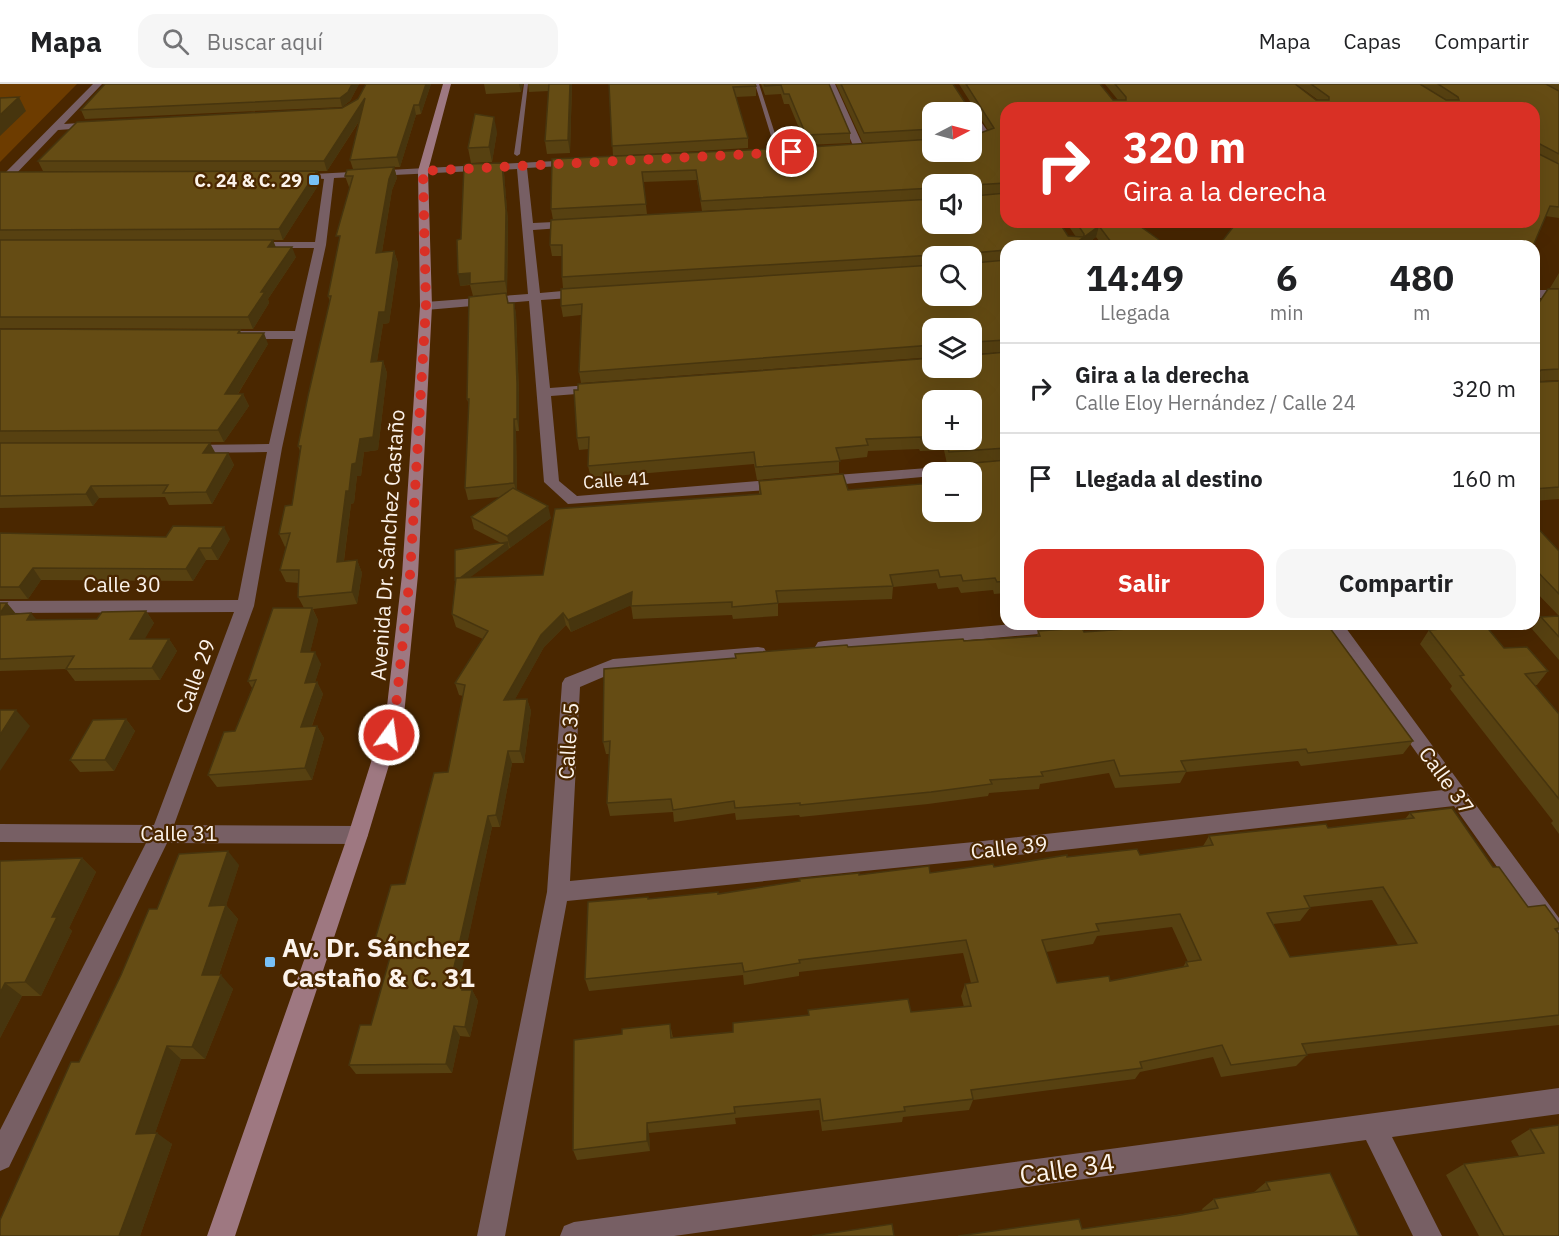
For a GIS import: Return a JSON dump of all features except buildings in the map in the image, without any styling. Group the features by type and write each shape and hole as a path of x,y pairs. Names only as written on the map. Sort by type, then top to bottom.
{"street":[{"path":"4,176 57,127 98,84"},
{"name":"Avenida Dr. Sánchez Castaño","path":"221,1236 358,835 395,715 410,575 426,306 423,171 447,84"},
{"path":"831,84 864,148 847,149"},
{"path":"57,127 103,125"},
{"path":"305,176 423,171 520,160 592,162"},
{"name":"Calle 41","path":"520,160 552,482 573,501 1000,466"},
{"path":"4,176 20,176"},
{"name":"Calle 29","path":"0,1158 161,832 245,606 275,448 320,245 329,176"},
{"path":"526,227 586,224"},
{"path":"237,245 320,245"},
{"path":"426,306 603,292"},
{"path":"1540,294 1559,294"},
{"path":"227,334 299,335"},
{"path":"544,392 615,387"},
{"path":"167,449 275,448"},
{"name":"Calle 30","path":"0,607 245,606"},
{"path":"801,649 1015,630"},
{"name":"Calle 37","path":"1338,630 1559,936"},
{"name":"Calle 35","path":"491,1236 558,892 571,683 613,666 777,651"},
{"name":"Calle 39","path":"558,892 974,851 1459,797"},
{"name":"Calle 31","path":"0,833 161,832 358,835"},
{"name":"Calle 34","path":"574,1236 1559,1101"},
{"path":"1373,1126 1428,1236"}],"lane":[{"path":"520,160 526,84"},
{"path":"757,84 775,140"}],"shaded area":[{"path":"0,84 77,84 0,162"}],"place":[{"name":"C. 24 & C. 29","path":"314,180"},
{"name":"Av. Dr. Sánchez Castaño & C. 31","path":"270,962"}],"route":[{"path":"389,735 395,715 410,575 426,306 423,171 792,152"}]}
